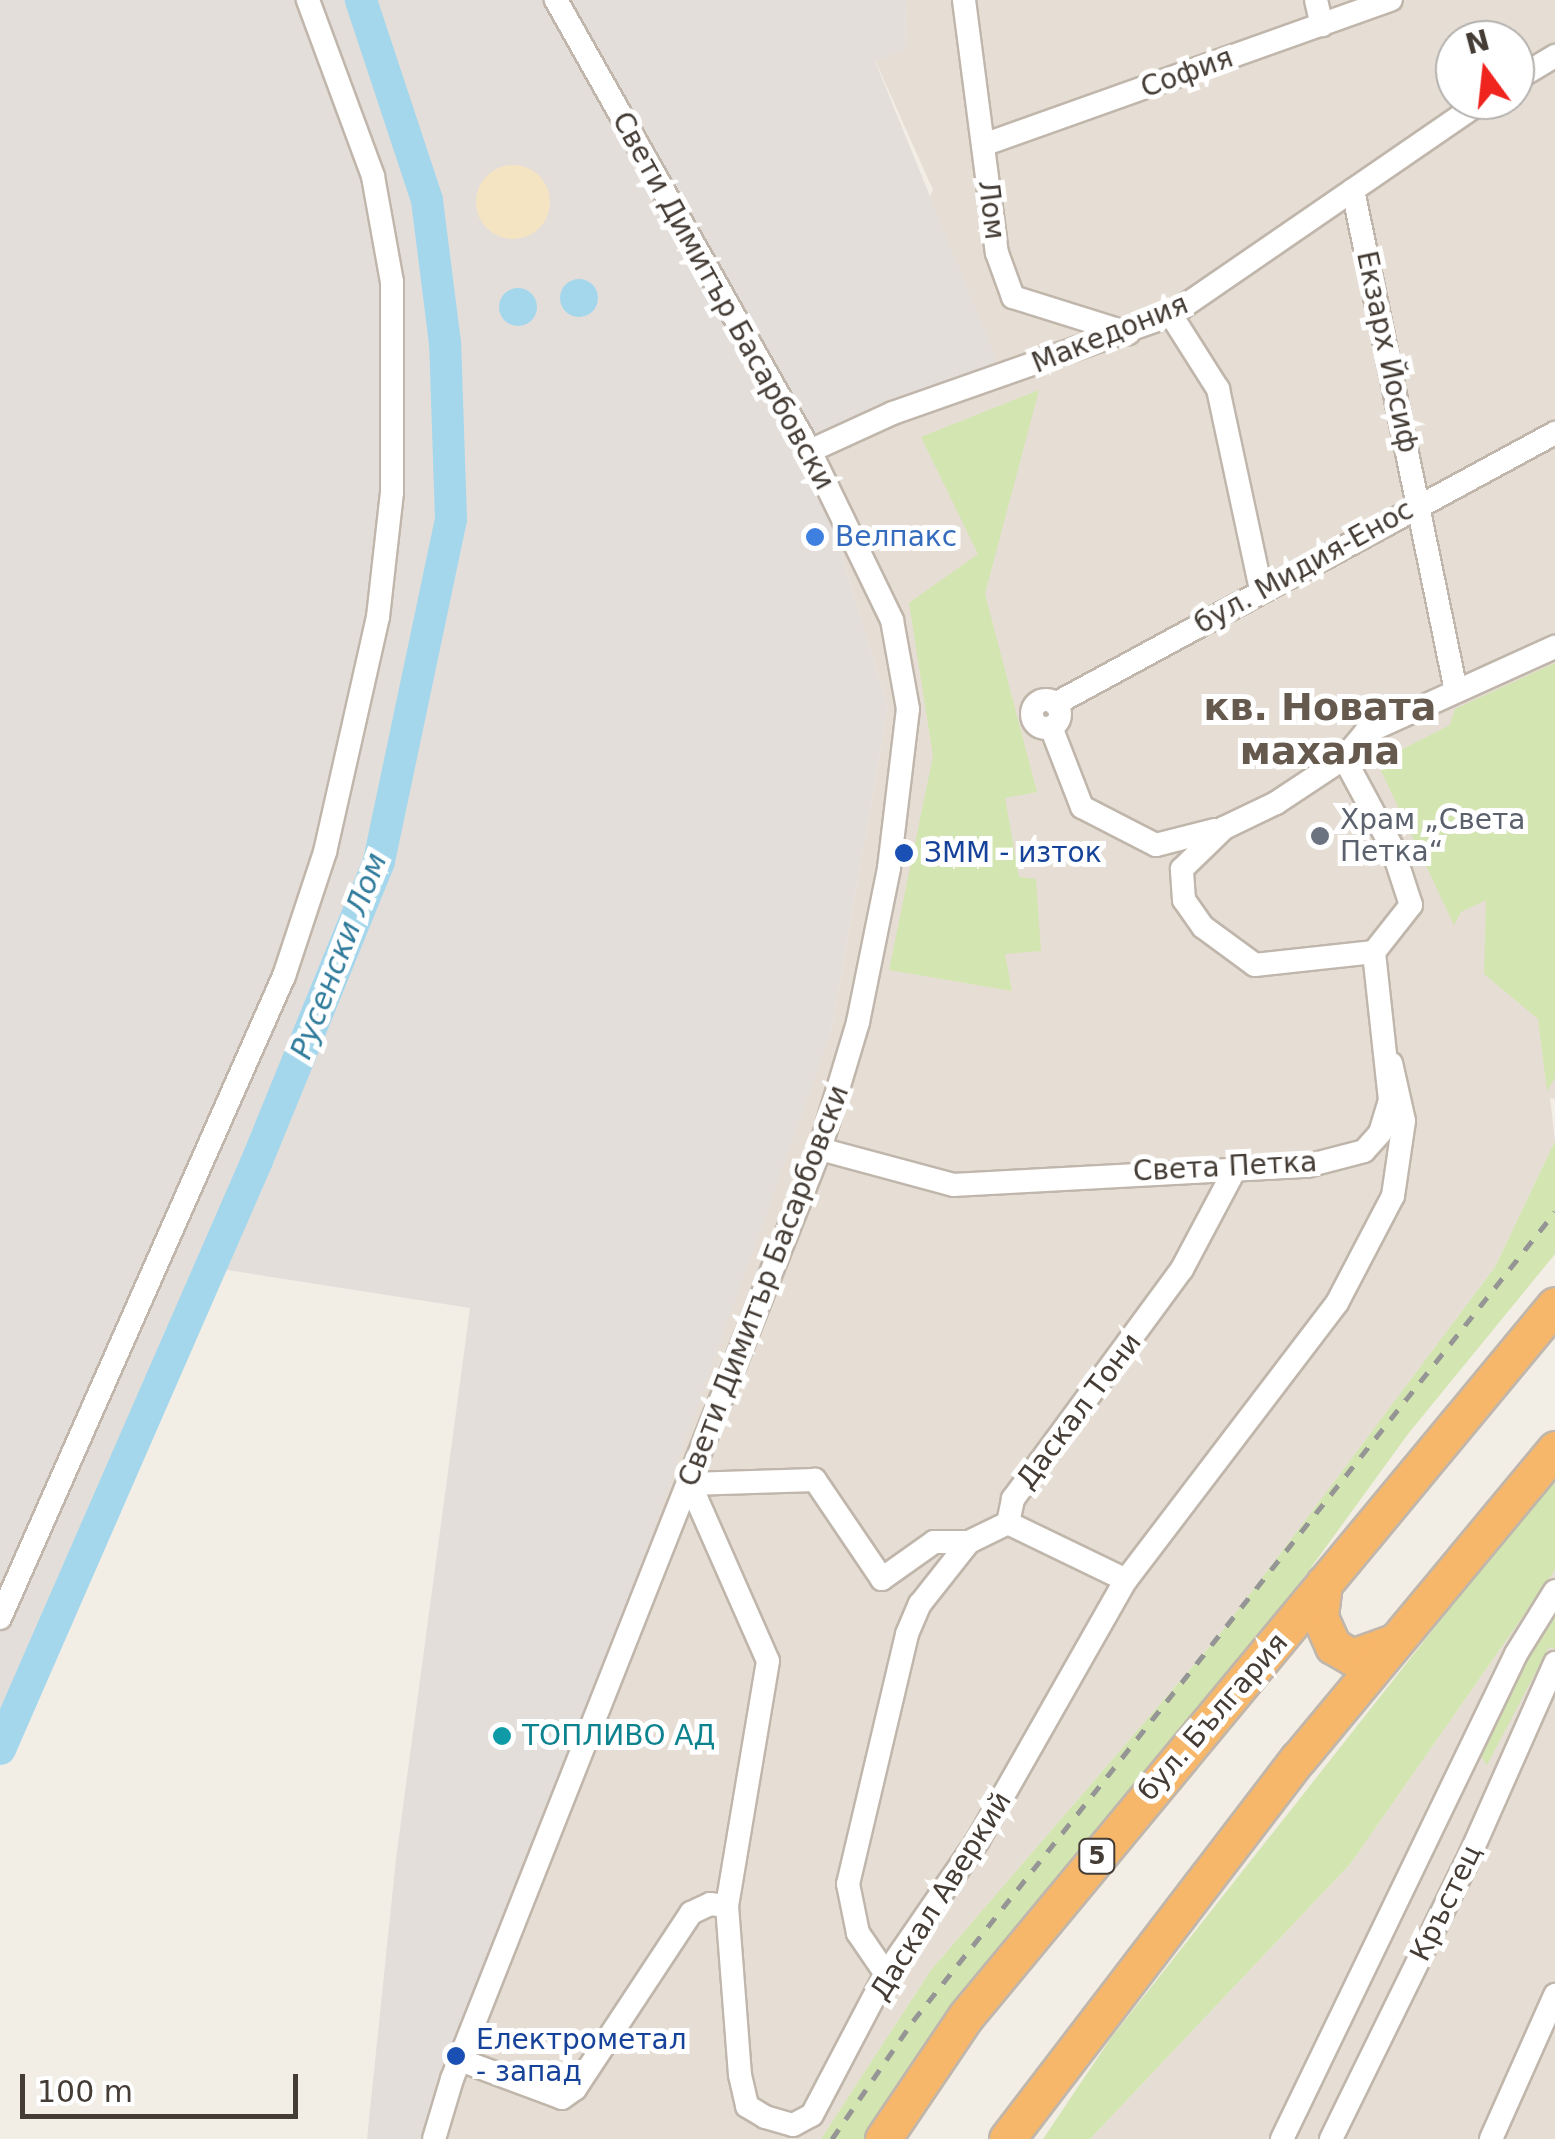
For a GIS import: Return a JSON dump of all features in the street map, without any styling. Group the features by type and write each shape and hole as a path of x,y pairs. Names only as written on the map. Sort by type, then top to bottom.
{"highway":[{"name":"бул. България","path":"883,2139 966,2016 1197,1731 1289,1629 1555,1305"},
{"path":"1007,2139 1333,1718 1555,1449"},
{"path":"1324,1583 1320,1618 1334,1646 1352,1657 1399,1639"},
{"path":"1289,1629 1324,1648 1333,1669 1333,1718"}],"street":[{"path":"0,1618 284,976 325,852 378,617 393,474 392,282 373,176 308,0"},
{"name":"Свети Димитър Басарбовски","path":"434,2139 460,2060 820,1149 858,1022 885,887 908,709 892,620 810,451 556,0"},
{"name":"Лом","path":"964,0 997,253 1013,297 1128,332"},
{"path":"1316,0 1322,25"},
{"name":"София","path":"983,145 1391,0"},
{"name":"Македония","path":"810,451 893,414 1171,315 1455,120"},
{"name":"Екзарх Йосиф","path":"1354,190 1456,690"},
{"path":"1171,315 1218,389 1261,590"},
{"name":"бул. Мидия-Енос","path":"1224,828 1156,845 1082,808 1053,716 1261,590 1555,433"},
{"path":"1344,758 1392,847 1411,905 1374,952 1255,964 1216,940 1184,900 1182,869 1224,828 1276,804 1344,758 1365,733 1555,647"},
{"name":"Света Петка","path":"820,1149 953,1185 1137,1170 1234,1170 1339,1162 1364,1151 1386,1121 1391,1064 1374,952"},
{"name":"Даскал Аверкий","path":"690,1484 768,1660 727,1906 740,2075 747,2106 765,2117 793,2125 812,2115 886,1974 978,1840 1126,1580 1337,1303 1394,1196 1404,1121 1391,1064"},
{"name":"Даскал Тони","path":"886,1974 858,1933 848,1884 906,1634 920,1604 969,1542 1008,1523 1013,1499 1182,1269 1234,1170"},
{"path":"690,1484 815,1480 882,1579 934,1542 969,1542"},
{"path":"1008,1523 1126,1580"},
{"path":"1282,2139 1516,1654 1555,1591"},
{"name":"Кръстец","path":"1331,2139 1466,1864 1555,1663"},
{"path":"460,2060 562,2098 574,2089 691,1913 710,1904 727,1906"},
{"path":"1491,2139 1555,1995"}],"shaded area":[{"path":"0,0 906,0 905,50 875,61 997,361 810,451 888,707 831,1033 436,2139 367,2139 396,1859 470,1308 221,1269 0,1710"},
{"path":"906,0 1555,0 1555,1099 1550,1098 1555,1141 1495,1267 1217,1638 931,1970 821,2139 448,2139 460,2060 831,1033 888,707 810,451 933,190 875,60 905,50"},
{"path":"1555,1570 1555,2139 1090,2139 1351,1863"}],"green space":[{"path":"1039,390 985,594 1037,792 1005,798 1019,877 1036,879 1041,951 1005,954 1012,991 889,970 933,756 909,603 978,554 921,437"},
{"path":"1555,663 1555,1078 1547,1091 1538,1019 1484,974 1486,900 1461,912 1454,925 1377,762 1450,725 1455,709"},
{"path":"1555,1141 1555,1254 1408,1434 1254,1646 869,2139 821,2139 931,1970 1217,1638 1495,1267"},
{"path":"1555,1475 1555,1570 1351,1863 1090,2139 1043,2139 1111,2038"},
{"path":"1555,1600 1555,1649 1549,1647 1487,1765 1475,1748"}],"sand":[{"path":"513,165 527,167 539,176 548,188 548,216 539,228 527,237 513,239 499,237 487,228 478,216 476,202 478,188 487,176 499,167"}],"water":[{"path":"579,279 592,285 598,298 592,311 579,317 566,311 560,298 566,285"},
{"path":"518,288 531,294 537,307 531,320 518,326 505,320 499,307 505,294"}],"waterway":[{"name":"Русенски Лом","path":"0,1749 256,1163 379,861 451,520 445,343 427,200 361,0"}],"railway":[{"path":"832,2139 913,2021 1555,1212"}],"place":[{"name":"Велпакс","path":"815,537"},
{"name":"Храм „Света Петка“","path":"1320,836"},
{"name":"ЗММ - изток","path":"904,853"},
{"name":"ТОПЛИВО АД","path":"502,1736"},
{"name":"Електрометал - запад","path":"456,2056"}],"district":[{"name":"кв. Новата махала","path":"1320,730"}]}
